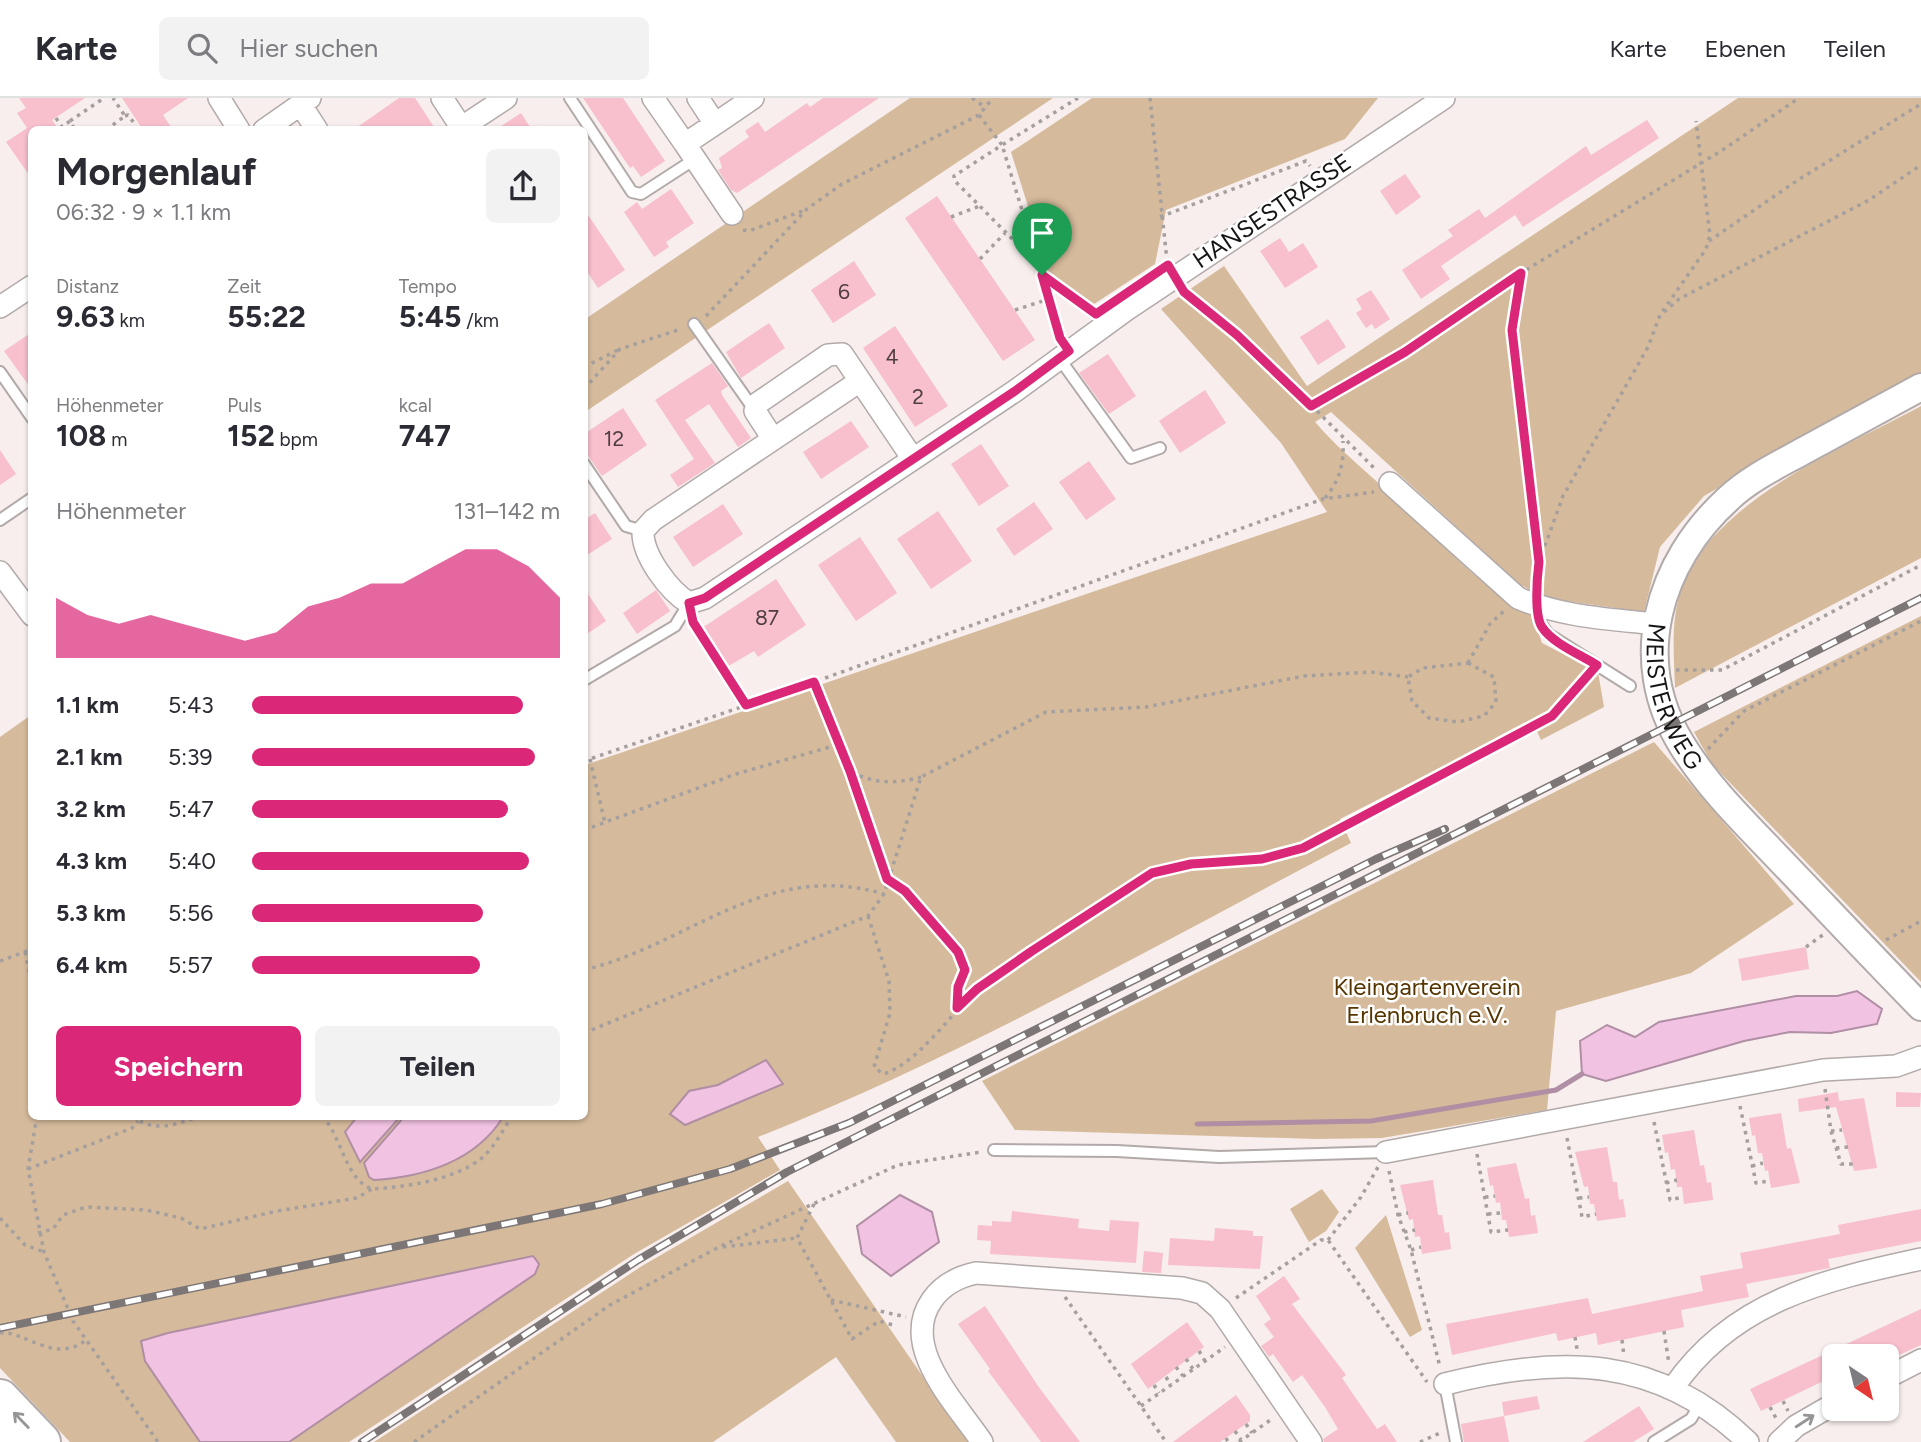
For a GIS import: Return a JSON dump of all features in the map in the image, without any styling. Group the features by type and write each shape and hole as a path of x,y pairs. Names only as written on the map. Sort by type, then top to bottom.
{"highway":[{"path":"0,1399 41,1442"}],"street":[{"path":"219,98 236,126"},
{"path":"442,98 462,126"},
{"path":"466,126 506,98"},
{"path":"653,98 732,215"},
{"path":"698,98 715,124"},
{"path":"690,152 715,124 752,98"},
{"name":"HANSESTRASSE","path":"689,603 705,598 913,459 1174,278 1441,99"},
{"path":"270,126 305,101 315,126"},
{"path":"0,307 28,289"},
{"path":"774,439 755,411 758,403 828,355 842,354 913,459"},
{"path":"689,603 677,595 643,543 643,531 653,520 860,381"},
{"name":"MEISTERWEG","path":"1921,387 1777,466 1730,496 1687,543 1667,584 1657,624 1657,670 1666,712 1692,759 1722,797 1921,1007"},
{"path":"1395,488 1518,598 1539,607 1657,624"},
{"path":"0,572 28,610"},
{"path":"1386,1152 1823,1070 1896,1066 1921,1057"},
{"path":"1673,1388 1710,1343 1766,1304 1810,1288 1921,1259"},
{"path":"982,1442 928,1362 921,1327 935,1295 962,1276 976,1273 1182,1287 1202,1293 1220,1309 1311,1442"},
{"path":"1899,1371 1921,1360"},
{"path":"1438,1386 1490,1373 1551,1365 1603,1368 1673,1388 1700,1404 1748,1442"},
{"path":"1779,1442 1796,1426 1822,1411"}],"lane":[{"path":"570,98 632,192 641,194 690,152"},
{"path":"694,324 755,411"},
{"path":"1064,355 1131,458 1160,448"},
{"path":"0,372 28,412"},
{"path":"588,470 626,526 643,531"},
{"path":"0,520 28,501"},
{"name":"HANSESTRASSE","path":"588,678 675,626 689,603"},
{"path":"1539,607 1543,628 1630,685"},
{"path":"994,1150 1117,1151 1219,1157 1386,1152"},
{"path":"1438,1386 1456,1442"},
{"path":"1654,1442 1691,1419 1700,1404"}],"path":[{"path":"63,126 104,98"},
{"path":"113,98 125,116 128,115 134,123"},
{"path":"972,98 986,108"},
{"path":"588,364 620,349 694,324 807,209 842,184 979,115 993,98"},
{"path":"1039,266 954,176 1078,98"},
{"path":"1150,98 1160,217 1168,265 1174,278 1184,292 1254,351 1395,488"},
{"path":"1311,406 1405,352 1521,273 1800,98"},
{"path":"1539,607 1536,580 1539,562 1563,496 1648,347 1660,316 1709,242 1789,186 1921,104"},
{"path":"979,115 1002,145 1064,355"},
{"path":"111,126 125,116"},
{"path":"56,118 61,126"},
{"path":"70,121 73,126"},
{"path":"1696,121 1703,160 1709,242"},
{"path":"1160,217 1306,161 1319,180"},
{"path":"1660,316 1679,299 1869,200 1921,165"},
{"path":"951,217 980,206"},
{"path":"732,215 741,229 749,231 807,209"},
{"path":"980,259 1006,232"},
{"path":"1521,273 1512,330 1539,562"},
{"path":"1042,275 1096,314"},
{"path":"1014,310 1049,299"},
{"path":"588,385 620,349"},
{"path":"1323,499 1336,485 1341,471 1342,439"},
{"path":"588,760 814,682 1323,499 1395,488"},
{"path":"1657,670 1722,670 1921,565"},
{"path":"1468,663 1490,624 1518,598"},
{"path":"689,603 693,622 746,705"},
{"path":"1692,759 1706,750 1744,711 1921,621"},
{"path":"850,771 868,781 895,782 921,777 1046,712 1146,707 1304,676 1371,672 1408,677 1423,668 1468,663 1494,677 1496,702 1483,716 1471,719 1458,722 1429,718 1412,701 1408,677"},
{"path":"868,916 889,981 890,1013 874,1067 883,1074 905,1063 949,1022 957,1008 1010,967 1152,873 1191,864 1262,859 1303,848 1552,716 1597,665"},
{"path":"814,682 840,744 887,879 905,891 958,952 965,970 958,987 957,1008"},
{"path":"588,829 736,774 840,744"},
{"path":"588,764 605,823"},
{"path":"588,1031 868,916 884,894 921,777"},
{"path":"588,969 627,957 722,910 761,896 809,886 863,888 884,894"},
{"path":"1867,951 1921,921"},
{"path":"0,960 28,950"},
{"path":"25,951 28,966"},
{"path":"1823,1070 1835,1148 1841,1164 1853,1164"},
{"path":"1736,1086 1756,1183 1770,1181"},
{"path":"1650,1102 1670,1200 1683,1197"},
{"path":"1829,1113 1837,1112"},
{"path":"1563,1119 1574,1162 1582,1217 1596,1214"},
{"path":"36,1120 27,1169 44,1252 73,1321 158,1442"},
{"path":"27,1169 132,1128 138,1121 164,1127 187,1120"},
{"path":"325,1120 338,1139 355,1176 372,1189"},
{"path":"38,1233 53,1229 63,1215 86,1207 146,1210 181,1218 201,1228 277,1211 358,1198 372,1189 403,1185 466,1168 483,1157 509,1120"},
{"path":"1744,1130 1751,1128"},
{"path":"1831,1131 1842,1130"},
{"path":"1474,1135 1491,1232 1508,1230"},
{"path":"1748,1149 1757,1146"},
{"path":"1835,1148 1848,1147"},
{"path":"414,1442 610,1305 719,1247 898,1164 994,1150"},
{"path":"1386,1152 1398,1215 1410,1250 1438,1386"},
{"path":"1328,1240 1361,1197 1386,1152"},
{"path":"1663,1165 1670,1163"},
{"path":"1752,1166 1763,1163"},
{"path":"1482,1178 1489,1178"},
{"path":"1575,1181 1583,1180"},
{"path":"1667,1183 1676,1180"},
{"path":"1394,1195 1402,1195"},
{"path":"1485,1197 1495,1196"},
{"path":"1579,1198 1589,1197"},
{"path":"797,1238 815,1202"},
{"path":"1398,1215 1408,1213"},
{"path":"1488,1214 1501,1213"},
{"path":"0,1218 25,1245 44,1252"},
{"path":"1404,1232 1415,1230"},
{"path":"719,1247 797,1238"},
{"path":"797,1238 852,1339 878,1321 893,1325"},
{"path":"1220,1309 1321,1240 1328,1240"},
{"path":"1328,1240 1438,1386"},
{"path":"1410,1250 1421,1247"},
{"path":"1052,1278 1166,1442"},
{"path":"831,1300 921,1327"},
{"path":"0,1334 7,1332 30,1343 59,1349 87,1339"},
{"path":"1141,1406 1240,1338"},
{"path":"1199,1351 1205,1361"},
{"path":"1186,1359 1193,1369"},
{"path":"1176,1367 1183,1377"},
{"path":"1166,1377 1171,1385"},
{"path":"1154,1385 1159,1393"},
{"path":"1236,1432 1240,1441 1288,1408"},
{"path":"1246,1424 1252,1433"},
{"path":"1420,1442 1443,1432"}],"green space":[{"path":"910,98 1053,98 588,410 588,317"},
{"path":"1092,98 1378,98 1345,139 1166,210 1155,264 1094,304 1049,273 1011,152"},
{"path":"1738,98 1921,98 1921,372 1704,496 1660,547 1644,612 1545,598 1519,584 1331,412 1315,422 1463,565 1497,593 1533,616 1542,643 1598,672 1604,707 1541,740 1532,721 1340,819 1351,843 984,1035 910,1071 758,1137 780,1170 634,1254 349,1442 289,1442 534,1274 533,1256 141,1341 145,1361 200,1442 70,1442 0,1368 0,737 28,717 28,1120 588,1120 588,764 1327,512 1281,443 1161,309 1224,266 1307,386"},
{"path":"1921,406 1921,558 1675,688 1674,630 1679,597 1694,564 1717,534 1746,507 1780,482"},
{"path":"1921,616 1921,982 1712,764 1694,732"},
{"name":"Kleingartenverein Erlenbruch e.V.","path":"1654,742 1794,904 1691,973 1556,1011 1547,1110 1382,1138 1316,1139 1015,1130 982,1081"},
{"path":"788,1181 968,1442 896,1442 836,1357 713,1442 374,1442 642,1266"},
{"path":"1322,1189 1339,1212 1326,1231 1309,1242 1290,1209"},
{"path":"1386,1215 1422,1330 1410,1337 1355,1248"}],"shaded area":[{"path":"1857,991 1882,1009 1877,1024 1831,1033 1790,1032 1744,1041 1606,1081 1582,1074 1580,1041 1607,1025 1635,1037 1659,1022 1796,996 1837,996"},
{"path":"766,1060 783,1084 685,1125 670,1114 689,1091 718,1085"},
{"path":"355,1120 397,1120 360,1162 345,1132"},
{"path":"401,1120 501,1120 492,1132 464,1155 430,1170 374,1180 369,1177 364,1163"},
{"path":"900,1195 932,1212 939,1242 891,1276 862,1254 857,1226"},
{"path":"533,1256 539,1264 535,1274 289,1442 200,1442 145,1361 141,1341 168,1333"}],"building":[{"path":"19,98 85,98 52,120 56,126 28,126 28,173 6,142 27,128 17,113 26,108"},
{"path":"122,98 188,98 163,115 170,126 140,126"},
{"path":"399,98 415,98 433,126 359,126"},
{"path":"583,98 623,98 665,161 641,177 633,166 630,168"},
{"path":"823,98 879,98 737,193 731,190 718,170 722,168 719,158 749,137 745,131 758,122 765,132 807,103 810,107"},
{"path":"521,113 529,126 501,126"},
{"path":"1647,120 1659,138 1523,227 1515,215 1441,266 1450,279 1421,299 1402,270 1453,236 1448,230 1479,209 1485,218 1586,146 1591,155"},
{"path":"1405,174 1421,197 1396,215 1380,191"},
{"path":"671,189 694,223 666,242 669,247 654,257 624,212 637,202 642,209"},
{"path":"937,196 1035,340 1003,361 905,218"},
{"path":"588,215 625,270 598,288 588,273"},
{"path":"1280,238 1289,252 1303,243 1318,267 1285,288 1260,251"},
{"path":"854,261 876,295 833,323 811,290"},
{"path":"1371,290 1390,319 1375,329 1372,324 1366,328 1356,313 1362,309 1356,299"},
{"path":"1328,319 1346,347 1318,365 1300,337"},
{"path":"769,323 785,348 741,378 726,352"},
{"path":"895,326 948,406 915,427 863,348"},
{"path":"28,335 28,384 4,351"},
{"path":"1108,354 1136,396 1109,414 1079,373"},
{"path":"712,363 728,386 721,391 722,395 751,438 738,447 709,404 685,420 715,463 678,487 670,475 694,459 655,400"},
{"path":"1205,390 1226,423 1180,453 1159,421"},
{"path":"623,408 647,445 602,476 588,456 588,431"},
{"path":"851,421 869,447 821,479 803,452"},
{"path":"981,444 1009,486 979,506 951,464"},
{"path":"0,450 16,474 0,485"},
{"path":"1089,461 1116,499 1086,520 1059,482"},
{"path":"1034,502 1053,529 1014,556 996,529"},
{"path":"723,504 743,534 693,567 673,537"},
{"path":"938,511 972,561 931,589 897,539"},
{"path":"595,513 612,539 588,554 588,517"},
{"path":"860,537 897,593 856,621 818,565"},
{"path":"776,579 806,625 758,657 754,651 727,667 702,628"},
{"path":"656,590 670,611 637,634 623,613"},
{"path":"588,594 606,621 588,633"},
{"path":"1806,947 1809,969 1742,981 1738,959"},
{"path":"1838,1092 1839,1101 1864,1098 1877,1168 1854,1171 1836,1107 1799,1112 1798,1099"},
{"path":"1896,1092 1921,1093 1920,1107 1896,1107"},
{"path":"1781,1113 1787,1149 1791,1148 1800,1183 1771,1188 1762,1153 1758,1153 1755,1135 1752,1136 1749,1118"},
{"path":"1694,1130 1700,1166 1704,1165 1707,1183 1711,1182 1713,1200 1684,1204 1682,1187 1677,1187 1675,1169 1671,1170 1662,1135"},
{"path":"1607,1147 1613,1182 1617,1182 1619,1200 1623,1199 1626,1217 1597,1221 1594,1204 1590,1204 1588,1186 1584,1187 1575,1152"},
{"path":"1516,1163 1525,1199 1529,1198 1531,1216 1535,1215 1538,1233 1509,1237 1506,1220 1502,1220 1500,1202 1496,1203 1493,1185 1490,1186 1487,1168"},
{"path":"1433,1180 1438,1215 1442,1215 1445,1233 1449,1232 1451,1249 1422,1254 1420,1236 1415,1237 1413,1219 1409,1220 1400,1185"},
{"path":"1921,1209 1921,1241 1828,1259 1830,1268 1746,1284 1749,1297 1681,1310 1684,1327 1598,1345 1596,1333 1558,1341 1556,1333 1452,1355 1446,1324 1588,1298 1592,1314 1703,1291 1700,1276 1743,1268 1740,1253 1840,1234 1838,1225"},
{"path":"1012,1211 1079,1219 1078,1228 1109,1231 1110,1220 1139,1222 1136,1263 990,1254 991,1241 977,1240 978,1225 992,1226 992,1221 1011,1222"},
{"path":"1215,1228 1253,1231 1253,1236 1263,1236 1260,1269 1168,1265 1170,1238 1214,1241"},
{"path":"1144,1251 1163,1253 1161,1273 1142,1272"},
{"path":"1284,1276 1300,1299 1292,1304 1346,1375 1342,1378 1377,1429 1385,1424 1397,1442 1324,1442 1323,1439 1338,1429 1325,1407 1302,1375 1293,1382 1273,1354 1269,1357 1261,1346 1274,1337 1264,1324 1271,1319 1256,1296"},
{"path":"985,1306 1038,1386 1080,1442 1041,1442 988,1371 990,1369 958,1324"},
{"path":"1921,1309 1921,1345 1899,1355 1899,1344 1846,1344"},
{"path":"1187,1322 1204,1347 1148,1389 1131,1364"},
{"path":"1822,1355 1822,1382 1761,1411 1750,1389"},
{"path":"1236,1395 1250,1415 1250,1421 1220,1442 1173,1442"},
{"path":"1537,1396 1540,1409 1504,1416 1502,1402"},
{"path":"1639,1406 1654,1429 1633,1442 1583,1442"},
{"path":"1504,1416 1509,1442 1464,1442 1461,1424"}],"waterway":[{"path":"1197,1124 1371,1121 1556,1090 1582,1074"}],"railway":[{"path":"362,1442 638,1260 787,1172 1921,598"},
{"path":"0,1328 602,1204 730,1169 849,1123 1376,859 1445,829"}],"route":[{"path":"1168,265 1184,292 1237,335 1311,406 1405,352 1521,273 1513,309 1512,330 1539,562 1536,580 1539,621 1548,634 1597,665 1552,716 1303,848 1262,859 1191,864 1152,873 1122,890 1084,919 977,989 957,1008 958,987 965,970 958,952 905,891 887,879 840,744 814,682 746,705 693,622 689,603 705,598 1015,391 1069,351 1060,338 1042,275 1096,314 1168,265"}]}
